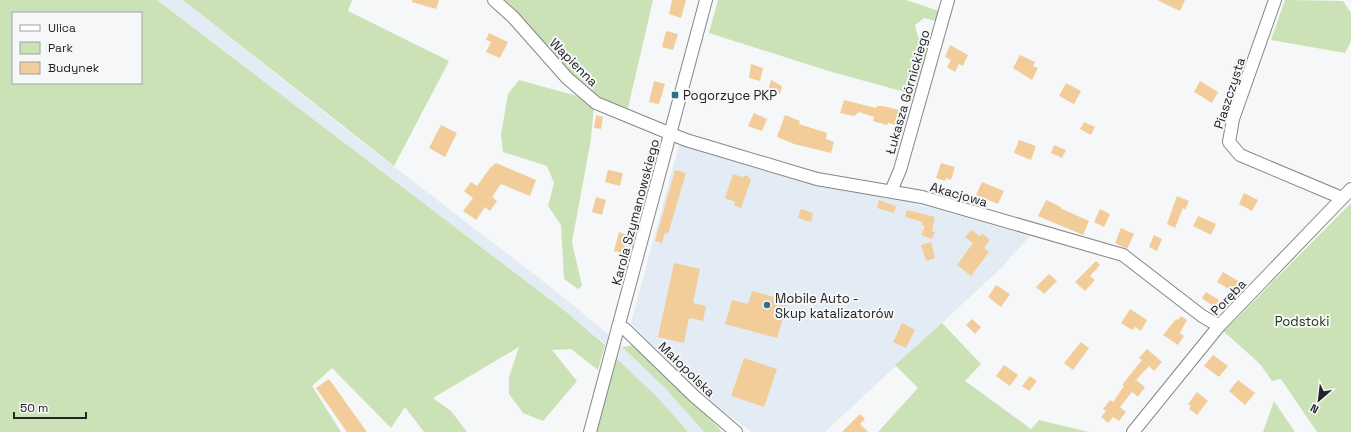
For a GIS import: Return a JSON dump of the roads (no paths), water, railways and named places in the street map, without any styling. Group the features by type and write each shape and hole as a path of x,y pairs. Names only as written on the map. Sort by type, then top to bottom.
{"street":[{"name":"Wapienna","path":"494,0 513,17 567,78 596,103 671,132"},
{"name":"Karola Szymanowskiego","path":"590,432 706,0"},
{"name":"Łukasza Górnickiego","path":"891,191 900,170 948,0"},
{"name":"Piaszczysta","path":"1275,0 1234,119 1229,142 1240,156 1347,193"},
{"name":"Akacjowa","path":"671,132 686,140 817,179 878,191 891,191 944,203 1123,255 1202,316 1219,326"},
{"name":"Poręba","path":"1133,432 1219,326 1347,193"},
{"name":"Małopolska","path":"618,327 625,329 694,396 736,432"}],"place":[{"name":"Pogorzyce PKP","path":"675,95"},
{"name":"Mobile Auto - Skup katalizatorów","path":"767,305"}],"park label":[{"name":"Podstoki","path":"1302,321"}]}
